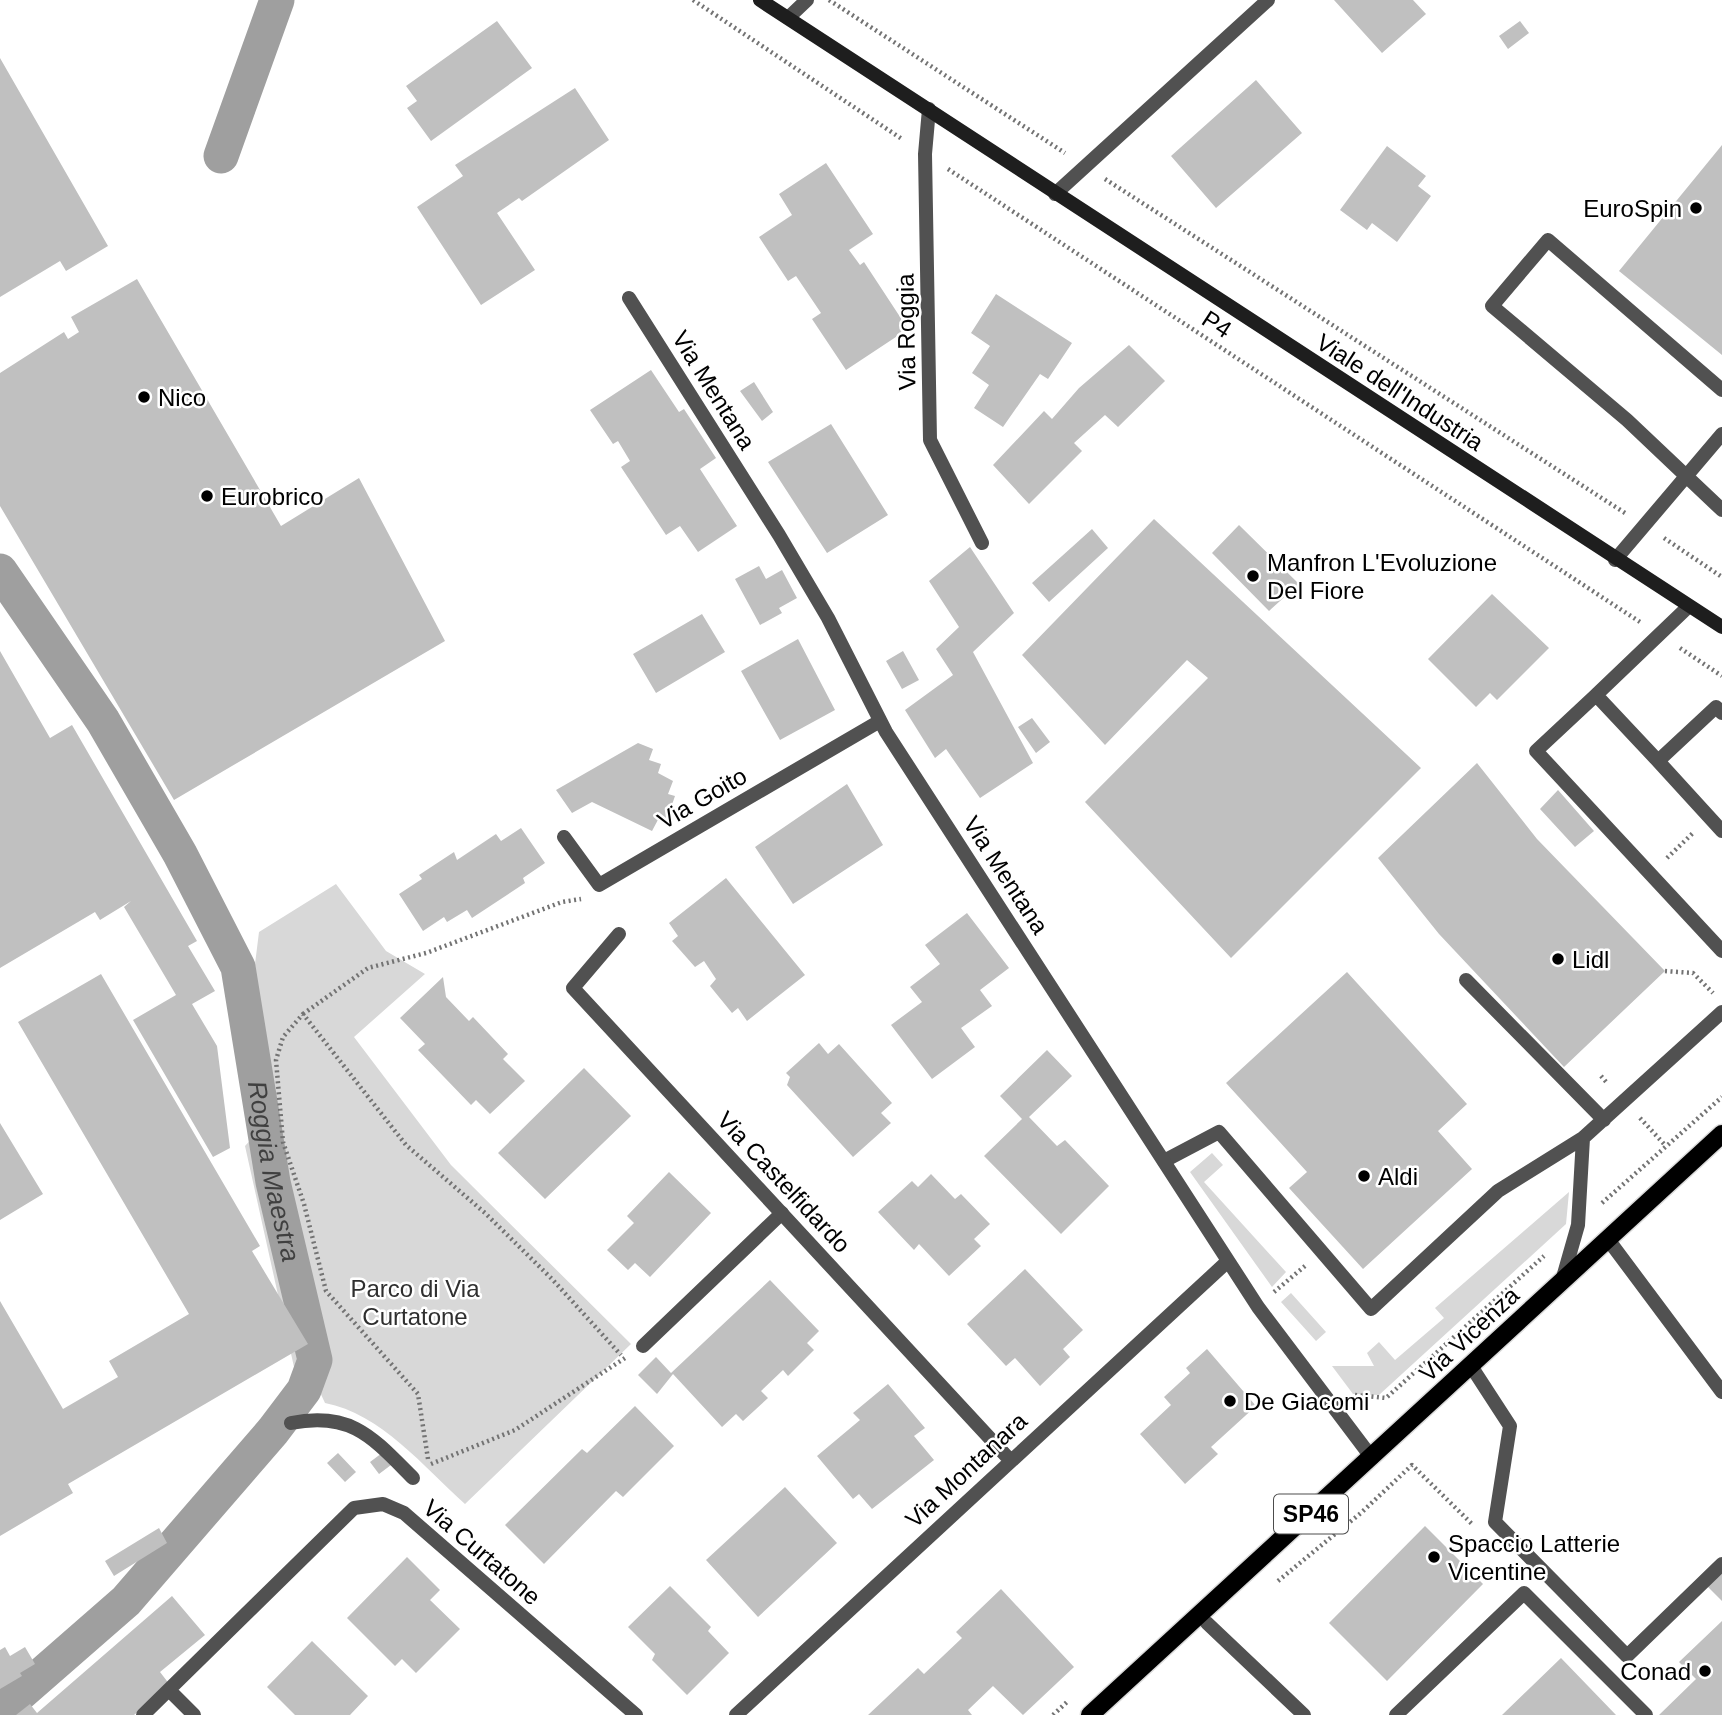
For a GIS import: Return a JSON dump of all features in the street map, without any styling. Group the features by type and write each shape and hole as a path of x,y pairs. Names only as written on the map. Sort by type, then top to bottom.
{"main road":[{"name":"Viale dell'Industria","path":"760,0 1722,628"},
{"name":"Via Vicenza","path":"1090,1715 1722,1134"},
{"name":"Via Vicenza","path":"1139,1669 1207,1623 1250,1568"}],"street":[{"path":"788,18 807,0"},
{"path":"1055,194 1269,0"},
{"name":"Via Roggia","path":"929,109 925,154 930,440 982,543"},
{"path":"1722,390 1548,240 1492,306 1686,473 1722,510"},
{"name":"Via Mentana","path":"629,298 786,547 828,618 880,721 1258,1307 1372,1458"},
{"path":"1615,560 1722,433"},
{"path":"1688,607 1536,751 1722,951"},
{"path":"1596,695 1722,831"},
{"path":"1658,761 1716,707 1722,713"},
{"name":"Via Goito","path":"564,837 599,885 880,721"},
{"name":"Via Castelfidardo","path":"618,934 573,988 1010,1460"},
{"path":"1466,980 1604,1120"},
{"path":"1164,1161 1219,1132 1371,1309 1498,1191 1583,1138 1625,1103 1722,1012"},
{"path":"1562,1281 1578,1225 1583,1138"},
{"path":"643,1346 782,1213"},
{"path":"1607,1238 1722,1392"},
{"name":"Via Montanara","path":"736,1715 1228,1261"},
{"path":"1471,1366 1510,1426 1495,1522 1627,1656 1722,1564"},
{"path":"291,1423 319,1417 369,1434 413,1478"},
{"name":"Via Curtatone","path":"143,1715 354,1508 383,1504 404,1513 636,1715"},
{"path":"1396,1715 1524,1592 1646,1715"},
{"path":"1207,1623 1304,1715"},
{"path":"170,1691 194,1715"}],"path":[{"name":"P4","path":"693,0 1722,676"},
{"path":"829,0 1722,577"},
{"path":"1650,874 1710,818"},
{"path":"429,1464 418,1394 326,1291 304,1204 284,1142 275,1060 283,1037 303,1014 368,968 426,953 563,902"},
{"path":"1665,971 1693,974 1722,1002"},
{"path":"303,1014 406,1145 485,1213 543,1269 624,1359"},
{"path":"1601,1076 1685,1166"},
{"path":"1334,1409 1351,1395 1386,1398 1664,1144 1722,1097"},
{"path":"1258,1307 1322,1251"},
{"path":"413,1478 429,1464 514,1430 643,1346"},
{"path":"1053,1715 1073,1696"}],"green space":[{"name":"Parco di Via Curtatone","path":"336,884 386,951 425,974 354,1037 451,1165 631,1344 465,1504 383,1430 345,1409 325,1403 312,1375 296,1376 245,1146 270,1119 250,1004 259,932"},
{"path":"1212,1153 1223,1165 1204,1182 1286,1272 1272,1287 1190,1172"},
{"path":"1569,1192 1566,1224 1379,1395 1353,1394 1332,1366 1374,1366 1367,1353 1379,1342 1395,1360 1444,1318 1435,1308"},
{"path":"1291,1293 1326,1332 1316,1341 1281,1302"}],"building":[{"path":"1334,0 1413,0 1426,14 1382,53"},
{"path":"497,21 532,68 431,141 407,108 417,101 406,86"},
{"path":"1520,21 1529,33 1508,49 1499,36"},
{"path":"0,58 108,246 66,271 60,261 0,297"},
{"path":"1256,80 1302,133 1216,208 1171,156"},
{"path":"575,88 609,140 522,201 519,198 497,213 535,270 481,305 417,207 463,176 455,165"},
{"name":"EuroSpin","path":"1722,145 1722,355 1619,271"},
{"path":"1387,146 1426,176 1418,186 1431,196 1397,242 1372,223 1367,230 1340,210"},
{"path":"826,163 873,234 849,250 860,265 864,262 908,329 846,370 812,319 821,313 796,276 788,281 759,237 792,215 779,194"},
{"path":"137,279 281,526 359,478 445,641 174,800 0,506 0,373 64,332 68,339 79,332 71,317"},
{"path":"996,294 1072,343 1048,379 1040,374 1003,427 974,408 989,385 972,373 990,346 971,333"},
{"path":"1129,345 1165,381 1118,427 1105,415 1074,443 1082,451 1029,504 993,465 1044,411 1052,419 1079,388"},
{"path":"651,370 679,412 684,409 716,458 700,469 737,526 698,552 680,526 666,535 621,467 630,461 618,441 613,444 590,410"},
{"path":"754,382 773,412 762,421 740,391"},
{"path":"831,424 888,515 827,553 768,462"},
{"path":"1154,519 1421,768 1231,958 1085,802 1208,678 1187,660 1105,745 1022,655"},
{"path":"1239,525 1299,584 1269,611 1212,553"},
{"path":"1092,529 1108,548 1049,602 1032,583"},
{"path":"970,547 1014,613 973,652 1033,763 980,798 946,749 935,758 905,710 953,675 936,649 959,627 929,581"},
{"path":"759,566 766,579 782,570 797,598 779,608 782,613 760,625 735,579"},
{"path":"1492,594 1549,648 1497,700 1490,693 1476,707 1428,659"},
{"path":"702,614 725,652 656,693 633,654"},
{"path":"798,639 835,710 780,740 741,671"},
{"path":"0,651 50,738 72,725 197,941 188,946 215,991 192,1004 217,1046 230,1148 213,1157 133,1020 176,995 124,907 131,901 100,920 95,912 0,968"},
{"path":"903,651 919,680 902,689 886,661"},
{"path":"1032,718 1050,742 1036,753 1018,727"},
{"path":"638,743 653,749 649,760 661,764 658,773 673,781 668,794 675,796 667,819 660,816 652,831 592,802 572,813 556,790"},
{"path":"1477,763 1537,839 1665,971 1564,1067 1439,934 1378,858"},
{"path":"847,784 883,845 793,904 755,847"},
{"path":"1558,790 1594,831 1575,847 1540,809"},
{"path":"521,828 545,863 523,878 525,883 472,918 467,910 447,922 444,917 423,931 399,894 422,879 419,875 454,852 457,860 496,834 501,841"},
{"path":"726,878 805,975 747,1021 738,1008 732,1013 710,986 716,979 704,961 695,967 672,941 678,936 669,923"},
{"path":"967,913 1009,968 980,990 992,1006 961,1028 975,1047 932,1079 891,1025 922,1002 910,987 940,964 925,945"},
{"path":"1347,972 1467,1104 1438,1131 1472,1169 1363,1269 1289,1188 1307,1172 1226,1083"},
{"path":"101,974 260,1246 252,1251 308,1344 68,1484 73,1493 0,1536 0,1301 63,1409 118,1377 109,1361 189,1314 18,1022"},
{"path":"443,977 446,997 469,1021 473,1017 508,1054 503,1059 525,1081 490,1114 476,1100 471,1105 418,1050 425,1044 400,1018"},
{"path":"819,1043 828,1054 839,1044 892,1103 881,1113 891,1123 853,1157 787,1085 790,1077 786,1073"},
{"path":"1047,1050 1072,1076 1029,1117 1057,1146 1065,1140 1109,1186 1061,1234 984,1156 1022,1119 1000,1096"},
{"path":"584,1068 631,1116 545,1199 498,1153"},
{"path":"0,1123 43,1194 0,1220"},
{"path":"669,1172 711,1213 650,1277 635,1263 628,1270 607,1250 634,1223 627,1216"},
{"path":"931,1174 955,1199 961,1194 990,1224 974,1239 981,1246 949,1276 919,1244 914,1250 878,1212 912,1181 918,1187"},
{"path":"1025,1269 1083,1330 1063,1349 1070,1357 1040,1386 1015,1358 1006,1366 967,1324"},
{"path":"770,1280 819,1331 807,1343 814,1350 788,1376 783,1370 761,1391 768,1398 743,1421 736,1414 722,1427 673,1374 657,1394 638,1375 656,1357 671,1373"},
{"path":"1207,1349 1256,1406 1211,1447 1218,1454 1185,1484 1140,1434 1171,1405 1164,1397 1190,1373 1186,1368"},
{"path":"888,1384 925,1428 914,1436 934,1460 872,1509 859,1494 853,1499 817,1456 860,1420 853,1413"},
{"path":"635,1406 674,1446 623,1497 616,1491 544,1564 505,1525 582,1449 587,1453"},
{"path":"338,1453 356,1472 345,1482 327,1463"},
{"path":"382,1453 391,1465 379,1474 370,1462"},
{"path":"785,1487 837,1543 758,1617 706,1560"},
{"path":"1425,1526 1483,1584 1387,1681 1329,1623"},
{"path":"159,1528 167,1543 114,1576 105,1561"},
{"path":"407,1557 440,1590 430,1600 460,1629 416,1673 402,1659 395,1666 347,1618"},
{"path":"1722,1558 1722,1601 1700,1579"},
{"path":"670,1586 711,1627 708,1631 729,1653 687,1695 652,1660 655,1654 628,1627"},
{"path":"1001,1589 1074,1667 1023,1715 993,1686 968,1710 972,1715 868,1715 918,1668 924,1674 962,1638 956,1632"},
{"path":"172,1596 205,1635 160,1672 170,1685 134,1715 16,1715 30,1704 37,1713"},
{"path":"1722,1621 1722,1715 1659,1715 1696,1679 1679,1662"},
{"path":"312,1641 368,1696 350,1715 295,1715 267,1687"},
{"path":"5,1647 10,1656 25,1647 35,1664 20,1673 22,1676 0,1689 0,1650"},
{"path":"1561,1658 1616,1715 1502,1715"}],"waterway":[{"name":"Roggia Maestra","path":"221,156 277,0"},
{"name":"Roggia Maestra","path":"0,571 103,721 180,854 238,967 273,1182 315,1360 304,1390 273,1431 126,1601 0,1711"}],"place":[{"name":"EuroSpin","path":"1696,208"},
{"name":"Nico","path":"144,397"},
{"name":"Eurobrico","path":"207,496"},
{"name":"Manfron L'Evoluzione Del Fiore","path":"1253,576"},
{"name":"Lidl","path":"1558,959"},
{"name":"Aldi","path":"1364,1176"},
{"name":"De Giacomi","path":"1230,1401"},
{"name":"Spaccio Latterie Vicentine","path":"1434,1557"},
{"name":"Conad","path":"1705,1671"}]}
